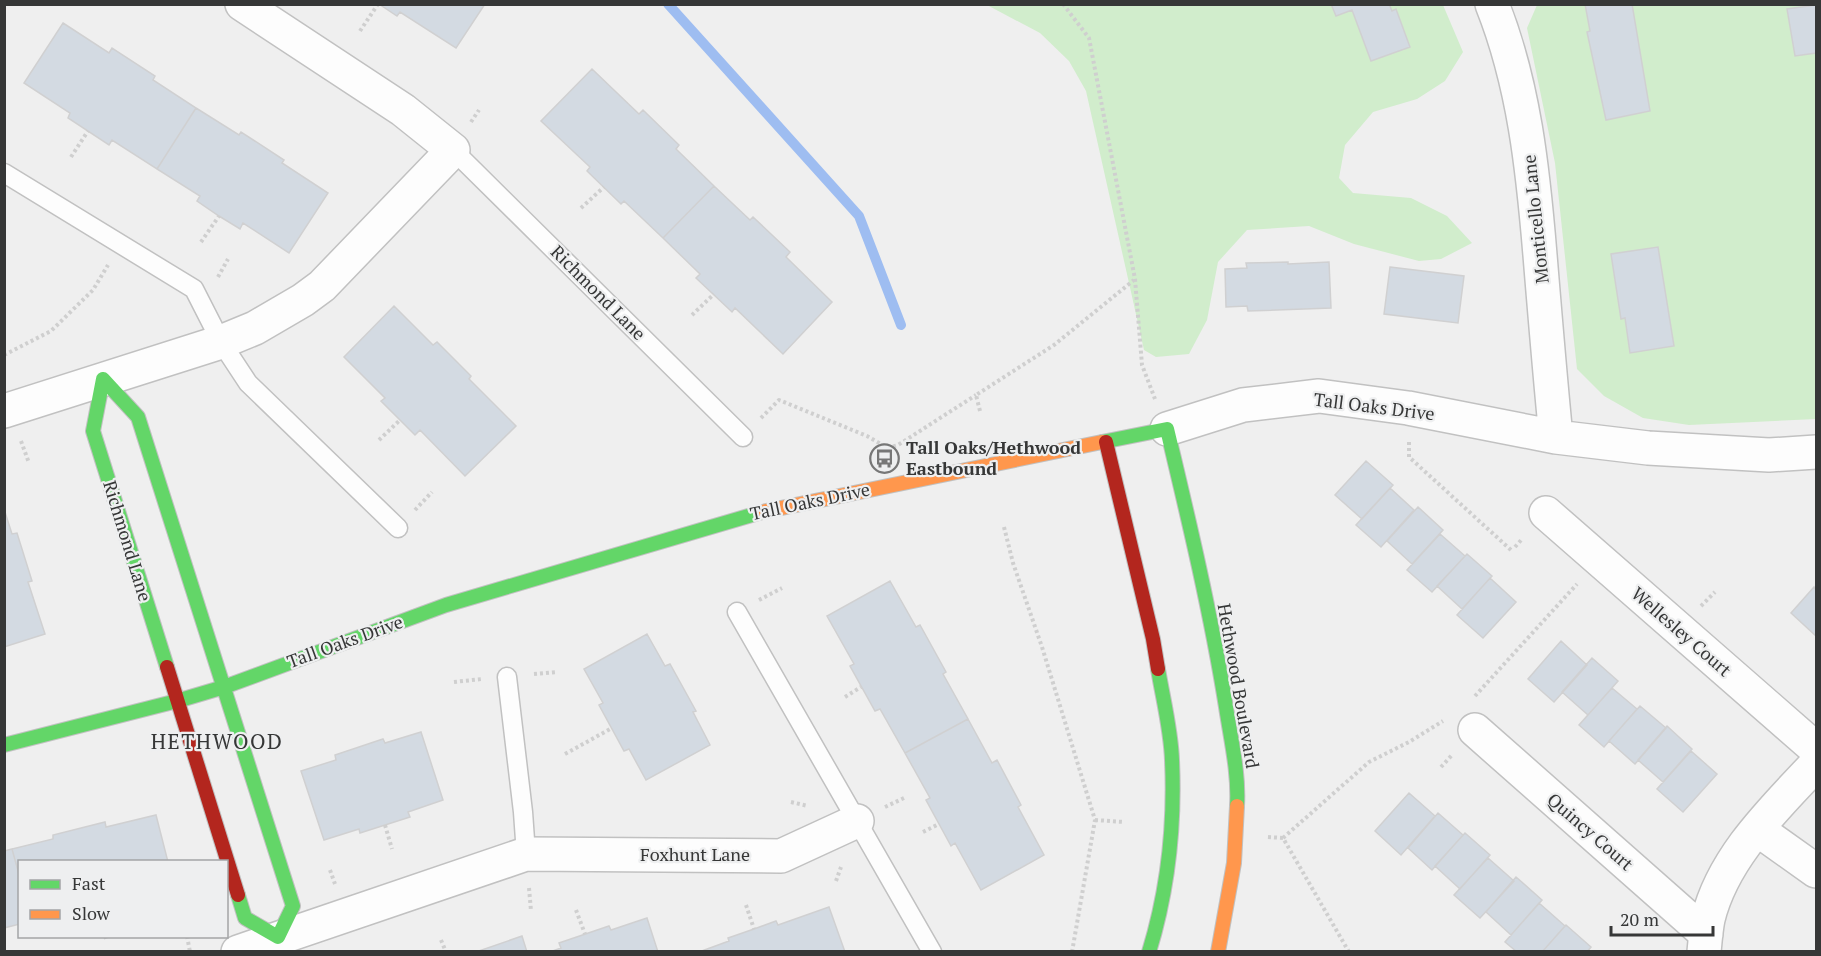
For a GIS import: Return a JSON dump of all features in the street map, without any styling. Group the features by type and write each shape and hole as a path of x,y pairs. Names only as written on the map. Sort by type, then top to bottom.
{"street":[{"name":"Richmond Lane","path":"242,4 404,110 453,150"},
{"name":"Monticello Lane","path":"1492,4 1525,121 1532,169 1556,437"},
{"path":"4,411 221,342 255,328 322,286 453,150"},
{"name":"Richmond Lane","path":"104,379 93,431 177,701"},
{"path":"104,379 138,417 293,906 280,944 245,918 228,864"},
{"name":"Tall Oaks Drive","path":"4,745 224,687 446,605 754,514 1167,429 1243,405 1319,396 1408,408 1480,424 1556,437 1697,453 1769,455 1816,452"},
{"name":"Hethwood Boulevard","path":"1167,429 1221,677 1238,786 1234,863 1218,951"},
{"path":"1106,442 1153,639 1172,759 1171,851 1159,919 1149,951"},
{"name":"Wellesley Court","path":"1546,513 1816,749"},
{"path":"177,701 227,860"},
{"name":"Quincy Court","path":"1463,717 1705,943"},
{"path":"1705,943 1708,919 1725,877 1737,856 1773,809 1816,764"},
{"name":"Foxhunt Lane","path":"238,951 280,944 527,867 781,856 857,821"},
{"path":"1757,829 1816,871"}],"lane":[{"name":"Richmond Lane","path":"453,150 743,436"},
{"path":"4,172 194,289 221,342 248,383 398,528"},
{"path":"737,612 932,951"},
{"path":"507,676 527,867"}],"path":[{"path":"360,31 378,4"},
{"path":"1063,4 1089,38 1135,279 1142,365"},
{"path":"71,157 88,131"},
{"path":"581,208 604,187"},
{"path":"201,242 219,216"},
{"path":"779,400 867,436 888,448 898,446 1054,345 1135,279"},
{"path":"4,355 51,331 93,290"},
{"path":"692,315 714,294"},
{"path":"976,395 980,411"},
{"path":"379,440 400,420"},
{"path":"1409,457 1511,550"},
{"path":"1004,527 1013,563 1042,647 1095,819 1072,951"},
{"path":"1266,837 1283,838 1369,762 1463,717 1568,594"},
{"path":"845,697 861,687"},
{"path":"565,754 612,728"},
{"path":"1095,819 1124,822"},
{"path":"923,832 939,824"},
{"path":"385,825 392,849"},
{"path":"1283,838 1348,951"},
{"path":"527,867 531,911"},
{"path":"746,905 754,929"},
{"path":"576,910 585,934"},
{"path":"441,940 446,951"}],"green space":[{"path":"987,5 1331,5 1336,16 1352,10 1371,61 1410,46 1396,10 1392,11 1389,5 1443,5 1463,52 1445,81 1417,99 1373,112 1345,145 1339,178 1353,193 1411,198 1447,216 1472,243 1441,259 1419,261 1354,244 1309,226 1247,230 1218,262 1207,320 1189,354 1156,357 1144,350 1086,91 1069,61 1040,33"},
{"path":"1537,5 1585,5 1590,31 1587,32 1606,120 1650,111 1632,5 1816,5 1787,10 1795,56 1816,53 1816,419 1689,425 1643,418 1604,396 1577,369 1555,163 1527,28","holes":["1658,248 1674,345 1625,318 1621,318 1611,255"]}],"building":[{"path":"379,4 485,4 456,48 400,12 397,16"},
{"path":"1331,4 1389,4 1392,11 1396,9 1410,47 1371,61 1352,10 1336,16"},
{"path":"1585,4 1632,4 1650,111 1606,120 1587,32 1590,31"},
{"path":"1816,5 1816,53 1795,56 1787,9"},
{"path":"63,23 109,53 112,48 155,76 153,80 196,108 157,169 112,140 109,145 68,118 70,113 24,83"},
{"path":"592,69 639,114 643,110 679,145 676,149 714,186 663,238 624,201 621,204 587,171 590,167 541,121"},
{"path":"196,108 239,135 241,132 284,160 282,163 328,193 289,253 243,223 240,229 219,216 197,201 200,196 157,169"},
{"path":"714,186 750,220 753,217 790,252 786,257 832,302 783,354 735,308 732,312 696,278 700,274 663,238"},
{"path":"1658,247 1674,346 1630,353 1625,318 1621,319 1611,254"},
{"path":"1288,262 1288,264 1329,262 1331,308 1248,311 1247,306 1226,307 1225,269 1247,268 1246,263"},
{"path":"1390,267 1464,276 1458,323 1384,314"},
{"path":"394,306 433,345 437,342 471,376 469,379 516,426 465,476 420,430 415,435 381,401 385,398 344,357"},
{"path":"1366,461 1393,485 1362,519 1335,495"},
{"path":"1390,488 1414,510 1381,547 1356,525"},
{"path":"1418,507 1443,530 1412,564 1387,541"},
{"path":"4,509 12,534 17,533 32,581 28,582 45,634 4,647"},
{"path":"1440,534 1465,556 1432,592 1407,570"},
{"path":"1467,554 1492,576 1462,609 1437,586"},
{"path":"1490,578 1516,602 1483,638 1457,615"},
{"path":"890,581 916,627 920,625 946,672 943,674 968,719 905,753 880,709 875,711 850,666 854,664 827,616"},
{"path":"1814,587 1816,590 1816,636 1791,613"},
{"path":"647,634 665,666 670,664 696,711 693,712 710,745 646,780 629,749 624,751 599,705 603,703 584,669"},
{"path":"1561,641 1587,665 1554,702 1528,679"},
{"path":"1592,658 1618,681 1588,715 1562,692"},
{"path":"1612,688 1637,709 1604,747 1579,725"},
{"path":"1640,706 1666,728 1635,764 1609,741"},
{"path":"968,719 992,763 997,760 1021,805 1018,807 1044,855 981,890 955,843 951,846 926,800 930,798 905,753"},
{"path":"1667,726 1692,749 1663,782 1638,760"},
{"path":"421,732 443,800 408,812 410,817 360,833 359,829 324,840 301,771 336,760 335,755 383,739 385,743"},
{"path":"1691,751 1717,774 1683,812 1657,789"},
{"path":"1409,793 1435,816 1401,855 1375,831"},
{"path":"1438,813 1463,835 1432,870 1408,848"},
{"path":"156,815 167,860 18,860 18,871 12,849 53,839 53,835 105,822 106,827"},
{"path":"1465,833 1490,855 1460,889 1435,866"},
{"path":"12,849 18,871 18,924 4,928 4,851"},
{"path":"1488,858 1514,881 1480,918 1454,895"},
{"path":"1516,877 1542,900 1511,935 1486,912"},
{"path":"1539,903 1565,926 1542,952 1517,952 1505,942"},
{"path":"829,907 845,952 699,952 729,941 728,938 776,921 778,925"},
{"path":"647,918 658,952 550,952 561,948 559,943 609,926 611,930"},
{"path":"1566,925 1591,947 1587,952 1542,952"},
{"path":"522,936 527,952 476,952"}],"waterway":[{"path":"668,4 859,216 901,325"}],"traffic: fast":[{"path":"103,379 138,417 293,906 278,937 245,918 238,895"},
{"path":"103,379 93,431 167,667"},
{"path":"1102,442 1167,429 1214,637 1236,769 1237,806"},
{"path":"4,745 224,687 446,605 762,512"},
{"path":"1149,952 1156,929 1169,858 1173,785 1171,749 1158,669"}],"traffic: slow":[{"path":"762,512 1102,442"},
{"path":"1218,952 1234,863 1237,806"}],"traffic: jam":[{"path":"1106,442 1153,639 1158,669"},
{"path":"167,667 227,860"},
{"path":"228,863 238,895"}],"place":[{"name":"Tall Oaks/Hethwood Eastbound","path":"885,458"}],"district":[{"name":"HETHWOOD","path":"217,742"}]}
